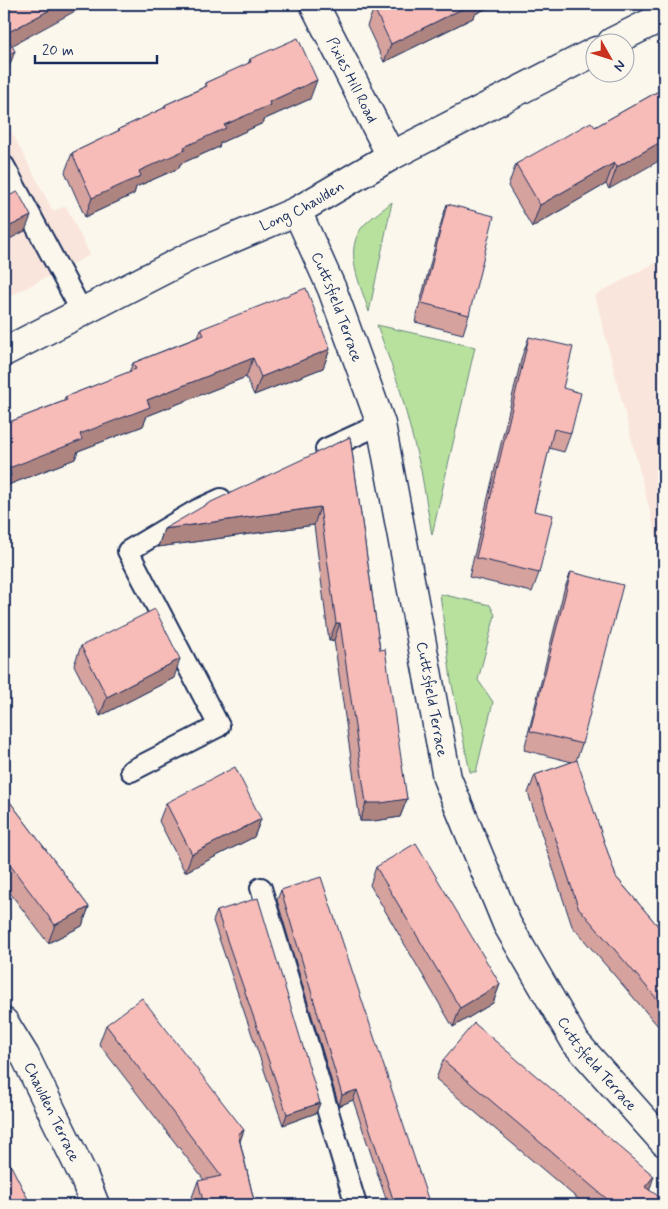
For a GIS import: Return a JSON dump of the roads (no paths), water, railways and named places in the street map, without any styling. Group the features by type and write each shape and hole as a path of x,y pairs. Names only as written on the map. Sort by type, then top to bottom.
{"street":[{"name":"Pixies Hill Road","path":"314,4 391,156"},
{"path":"632,32 664,16"},
{"name":"Long Chaulden","path":"4,352 189,257 297,210 391,156 586,56"},
{"name":"Cuttsfield Terrace","path":"297,210 332,289 381,424 447,778 469,834 507,924 576,1043 664,1142"},
{"name":"Chaulden Terrace","path":"4,1022 29,1065 84,1177 95,1205"}],"lane":[{"path":"4,166 82,312"},
{"path":"311,457 381,424"},
{"path":"131,772 219,726 128,551 197,510 241,489"},
{"path":"261,888 356,1205"}]}
